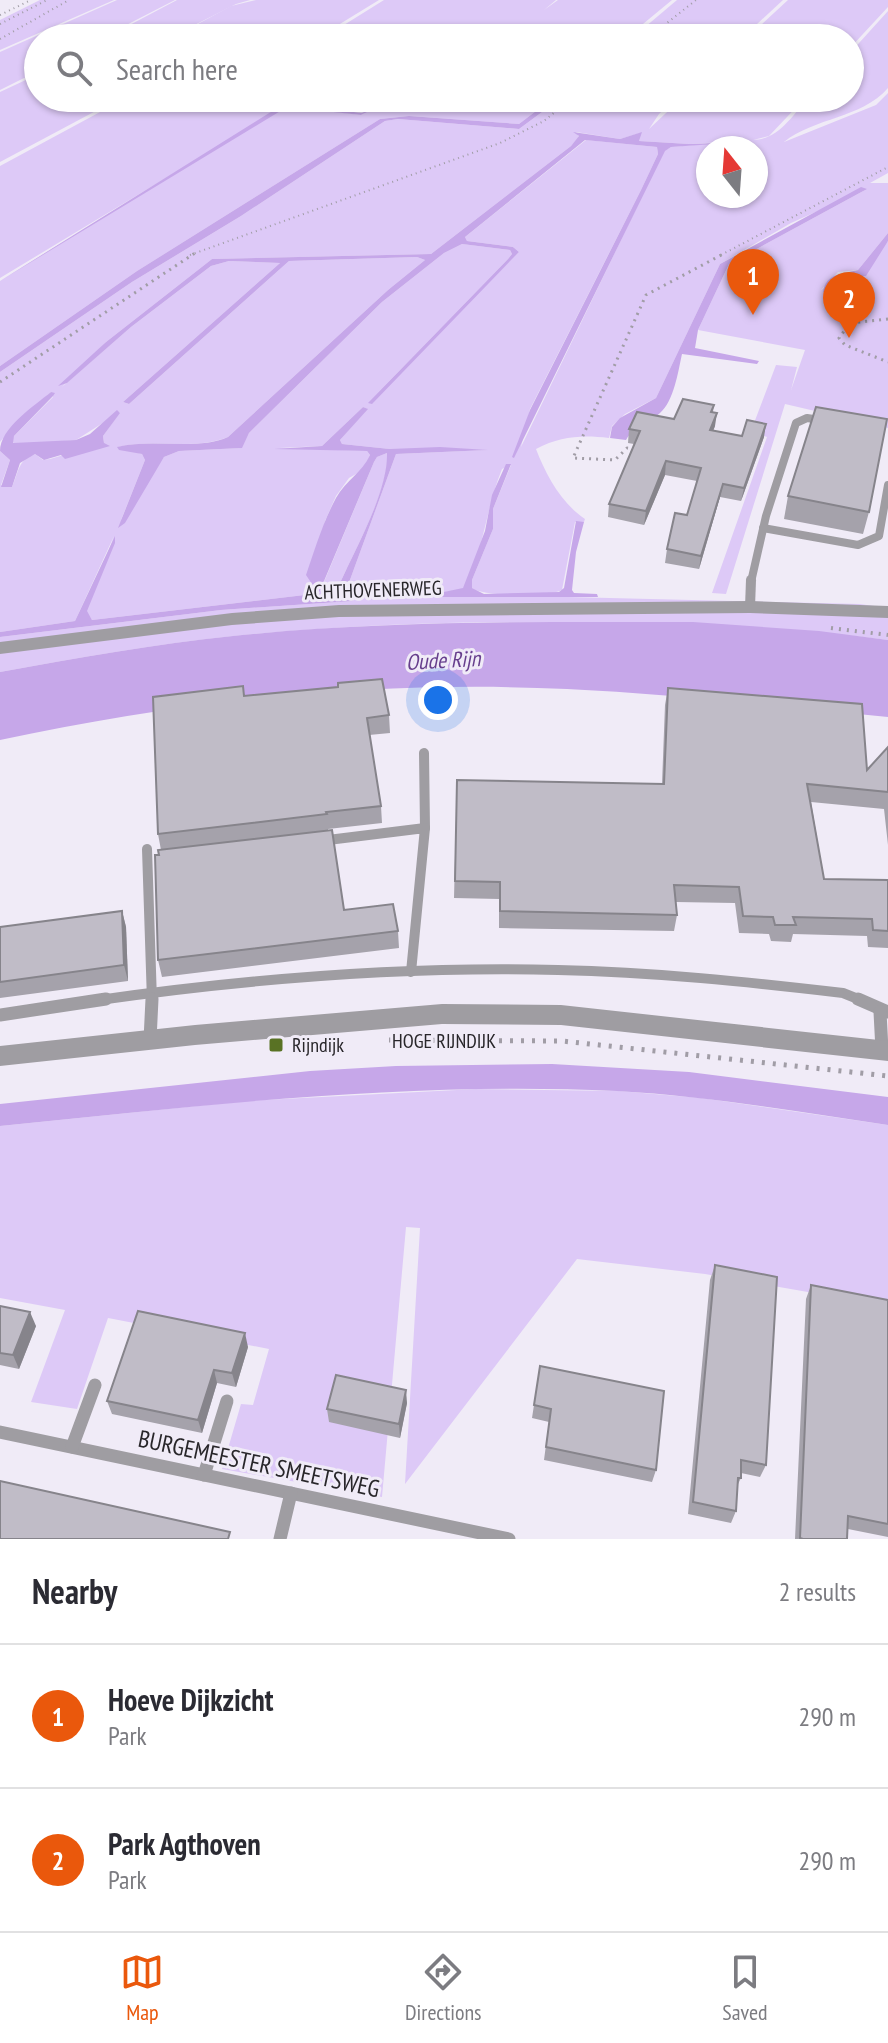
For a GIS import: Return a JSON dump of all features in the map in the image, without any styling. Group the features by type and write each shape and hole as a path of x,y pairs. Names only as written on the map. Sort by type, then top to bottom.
{"street":[{"name":"ACHTHOVENERWEG","path":"0,648 232,619 339,611 750,607 888,612"},
{"name":"HOGE RIJNDIJK","path":"0,1056 442,1014 561,1015 885,1051"}],"lane":[{"path":"750,607 747,591 796,423 807,418 834,422"},
{"path":"763,528 858,545 879,536 888,485"},
{"path":"411,972 425,828 424,753"},
{"path":"302,843 425,828"},
{"path":"150,1040 152,994 147,855 163,859"},
{"path":"0,1015 197,986 411,972 558,970 709,978 843,993 884,1012"},
{"name":"HOGE RIJNDIJK","path":"884,1012 885,1051"},
{"path":"72,1447 95,1385"},
{"path":"204,1475 227,1401"},
{"name":"BURGEMEESTER SMEETSWEG","path":"0,1432 509,1539"},
{"path":"280,1539 291,1493"}],"path":[{"path":"0,15 31,0"},
{"path":"0,24 47,0"},
{"path":"27,24 69,0"},
{"path":"666,24 696,0"},
{"path":"0,39 24,25"},
{"path":"0,382 188,256 500,143 544,121 555,112"},
{"path":"640,450 627,448 615,460 573,458 646,295 888,167"},
{"path":"888,319 850,323 839,338 845,345 888,362"},
{"name":"HOGE RIJNDIJK","path":"376,1041 562,1041 888,1076"}],"shaded area":[{"path":"40,0 114,0 59,24 24,24 24,39 0,50 0,20"},
{"path":"117,0 175,0 128,24 63,24"},
{"path":"177,0 250,0 197,24 132,24"},
{"path":"256,0 379,0 340,24 198,24 231,6"},
{"path":"384,0 556,0 544,10 558,0 672,0 643,24 345,24"},
{"path":"677,0 783,0 757,24 649,24"},
{"path":"788,0 888,0 888,7 864,33 864,24 762,24"},
{"path":"888,11 888,88 864,106 864,38"},
{"path":"24,41 24,78 0,90 0,52"},
{"path":"24,81 24,112 94,112 0,162 0,92"},
{"path":"888,93 888,173 870,183 888,183 888,233 858,270 838,272 821,290 843,276 859,276 888,241 888,428 785,404 726,594 712,593 767,437 751,431 776,365 797,367 791,390 805,350 698,330 729,264 867,189 791,223 720,264 656,398 625,414 612,426 609,438 572,438 536,449 555,488 585,519 584,522 575,522 562,590 516,595 472,588 472,580 493,529 493,509 511,465 502,469 476,560 463,589 434,594 363,597 527,596 860,604 888,608 888,640 788,630 689,625 476,622 330,628 204,639 0,672 0,637 221,610 353,601 347,588 396,454 487,450 390,449 342,444 340,440 367,409 363,407 322,446 279,448 367,451 370,455 363,470 349,478 336,496 325,521 313,594 92,620 86,611 114,536 75,621 0,632 0,451 10,460 1,485 12,487 20,467 29,456 35,454 43,460 50,459 104,443 103,436 120,412 76,440 15,445 12,441 14,436 53,397 51,392 0,442 0,372 132,282 241,216 385,121 398,119 519,129 542,112 661,112 649,129 667,112 792,112 769,136 696,136 696,144 639,141 640,133 620,139 576,132 579,137 571,146 431,254 212,259 106,342 62,387 131,327 211,266 229,261 280,263 123,402 129,404 289,261 417,257 425,260 388,290 228,437 201,443 118,447 142,454 145,460 121,520 164,457 179,451 241,448 249,433 382,302 444,253 462,244 510,250 512,254 508,259 368,403 519,252 513,247 467,241 465,237 586,140 657,147 658,154 641,190 530,409 521,447 664,151 671,147 696,145 696,208 768,208 768,137 777,131 796,112 851,112 810,127 784,142 864,112"},
{"path":"100,112 271,112 258,122 277,112 361,115 365,113 357,112 535,112 519,124 409,116 380,119 137,271 0,366 0,281 252,126 0,278 0,166"},
{"path":"387,453 377,501 340,583 342,596 322,597 319,594 374,462 377,457"},
{"path":"476,1089 619,1091 701,1098 888,1125 888,1306 705,1274 577,1259 405,1484 420,1228 406,1227 382,1497 222,1469 241,1404 253,1405 269,1349 108,1318 77,1409 31,1402 65,1310 0,1298 0,1126 246,1101"}],"water":[{"path":"271,112 279,112 0,281"},
{"path":"333,112 367,112 361,115"},
{"path":"535,112 542,112 519,129 398,119 385,121 241,216 132,282 0,372 0,366 137,271 380,119 409,116 519,124"},
{"path":"573,132 620,139 642,132 639,141 696,145 671,147 665,151 514,458 530,410 641,190 658,154 657,147 585,140 465,237 467,241 513,247 519,252 372,404 368,403 508,259 512,254 510,250 462,244 444,253 382,302 249,433 242,448 179,451 164,457 125,523 118,528 145,460 142,454 117,447 203,443 228,437 388,290 425,260 417,257 289,261 129,404 123,402 280,263 229,261 211,266 131,327 67,383 58,386 106,342 212,259 431,254 571,146 579,136"},
{"path":"861,187 867,189 729,264 698,330 695,348 759,361 757,364 682,354 675,386 665,408 633,431 626,440 610,438 612,427 620,418 656,398 720,264"},
{"path":"888,233 888,241 866,276 843,276 827,292 823,292 831,278 858,270"},
{"path":"51,392 55,393 14,436 13,443 76,440 90,434 117,410 120,413 103,436 104,443 110,446 65,459 61,455 44,460 35,454 20,463 12,487 1,487 10,460 0,451 1,442 19,418"},
{"path":"363,407 368,409 340,440 342,444 390,449 440,447 488,450 396,454 347,588 353,601 221,610 0,637 0,632 75,621 115,536 115,543 87,611 92,620 313,594 316,590 306,575 323,526 340,492 370,455 367,451 274,449 322,446","holes":["387,453 386,468 370,519 340,583 342,596 322,597 319,593 374,462 377,457"]},
{"path":"506,464 511,464 493,509 493,529 472,580 472,588 484,594 559,592 564,588 576,521 584,522 576,552 572,590 574,593 597,594 598,597 363,597 434,594 463,588 485,531 492,495"},
{"name":"Oude Rijn","path":"693,622 819,631 888,640 888,717 607,691 424,688 282,696 211,704 0,740 0,672 87,657 204,639 348,627"},
{"path":"552,1064 689,1072 888,1097 888,1125 753,1105 617,1091 463,1089 308,1097 0,1126 0,1104 310,1071 396,1066"}],"building":[{"path":"683,399 714,405 711,412 717,413 710,430 742,436 747,420 766,424 744,488 723,484 701,556 667,549 675,513 687,515 701,468 666,461 646,511 609,504 640,431 629,429 637,412 674,419"},
{"path":"816,407 887,419 869,512 788,496"},
{"path":"382,679 389,715 367,718 381,806 158,834 153,697 243,686 244,696 338,687 338,683"},
{"path":"668,688 862,704 867,770 888,747 888,792 807,784 824,879 888,880 888,931 873,930 872,919 793,917 796,925 775,925 773,917 743,916 739,887 674,885 677,915 500,911 500,882 455,881 457,780 664,784"},
{"path":"332,830 344,910 393,904 398,931 158,960 155,855 159,855 158,850"},
{"path":"122,911 124,965 0,982 0,927"},
{"path":"715,1265 777,1277 766,1465 741,1460 736,1511 693,1502"},
{"path":"811,1285 888,1300 888,1524 848,1516 847,1539 800,1538"},
{"path":"0,1306 30,1312 13,1355 0,1353"},
{"path":"138,1311 245,1333 232,1373 214,1370 198,1420 107,1401"},
{"path":"540,1366 664,1391 656,1470 546,1447 551,1409 534,1405"},
{"path":"336,1375 406,1390 399,1424 327,1409"},
{"path":"0,1481 230,1532 228,1539 0,1539"}],"place":[{"name":"Hoeve Dijkzicht","path":"753,315"},
{"name":"Park Agthoven","path":"849,338"},
{"name":"Rijndijk","path":"276,1045"}]}
